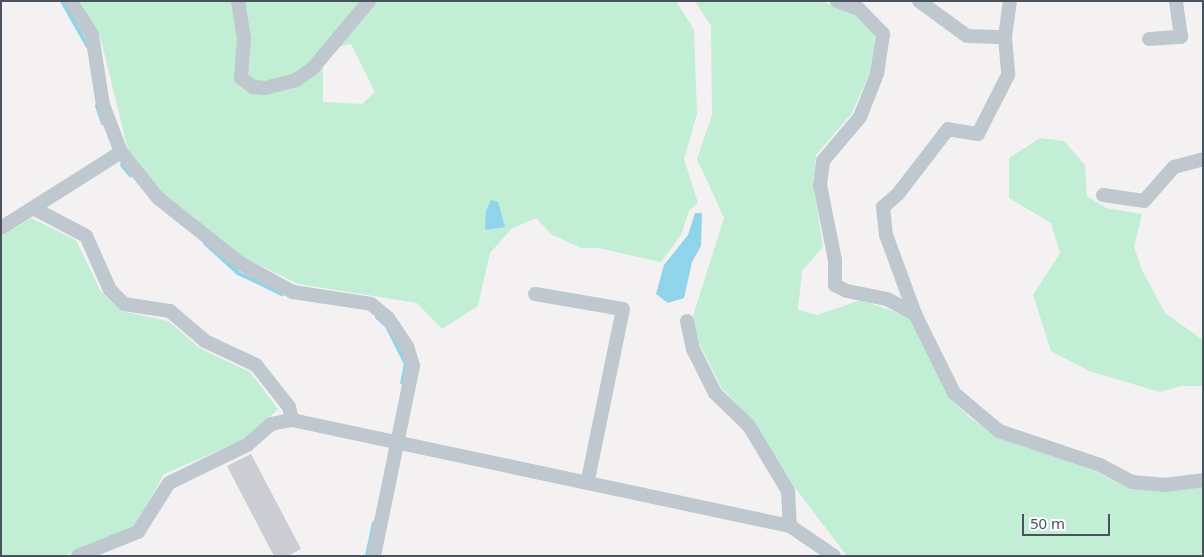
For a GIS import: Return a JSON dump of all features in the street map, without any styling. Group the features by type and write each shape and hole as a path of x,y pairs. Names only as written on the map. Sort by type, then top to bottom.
{"street":[{"path":"70,1 92,35 103,105 121,152 158,198 240,263 293,292 371,304 388,318 407,346 413,366 374,556"},
{"path":"238,1 244,37 241,78 253,87 265,88 296,80 313,68 369,1"},
{"path":"837,1 859,8 882,34 877,74 860,117 823,161 820,185 835,260 835,285 847,291 887,299 915,314"},
{"path":"919,1 966,36 1005,37"},
{"path":"1010,1 1005,37 1008,76 978,134 948,129 898,194 883,207 886,235 915,314 954,394 999,430 1100,465 1132,482 1164,485 1203,480"},
{"path":"1149,39 1181,37 1176,1"},
{"path":"1,228 121,152"},
{"path":"1104,195 1144,200 1174,167 1203,159"},
{"path":"33,208 86,236 110,290 124,304 170,311 205,340 256,365 289,407 292,420"},
{"path":"535,294 623,309 588,480"},
{"path":"687,320 693,349 715,393 749,426 788,491 790,526"},
{"path":"78,556 138,532 169,483 246,445 271,424 292,420 588,480 790,526 834,556"}],"green space":[{"path":"80,1 676,1 694,30 697,114 684,159 698,203 689,211 681,235 661,262 598,248 581,248 551,234 536,218 511,229 490,253 478,306 442,329 417,303 298,284 245,258 164,194 128,150 100,36","holes":["351,44 375,92 362,104 323,102 323,50"]},
{"path":"695,1 821,1 855,13 875,33 871,70 852,113 816,155 813,183 823,247 802,271 798,310 817,315 861,300 910,317 949,397 969,417 997,437 1092,470 1129,488 1165,491 1203,485 1203,556 847,556 793,485 754,423 721,387 698,341 693,316 724,218 697,159 712,115 711,26"},
{"path":"1040,138 1064,141 1085,165 1087,196 1106,208 1142,214 1134,247 1142,270 1165,313 1203,340 1203,386 1181,386 1160,392 1089,371 1051,351 1033,295 1060,253 1051,223 1009,198 1009,158"},
{"path":"31,218 76,240 101,292 121,311 168,321 201,349 250,372 278,409 245,439 164,474 134,528 64,556 1,556 1,237"}],"water":[{"path":"491,200 498,202 505,227 485,230 486,211"},
{"path":"695,213 702,213 701,246 692,262 684,298 668,303 656,294 664,265 688,235"}],"building":[{"path":"251,454 301,549 288,556 274,556 227,466"}],"waterway":[{"path":"62,1 88,47"},
{"path":"97,106 103,123"},
{"path":"122,165 130,175"},
{"path":"205,243 238,273 282,294"},
{"path":"377,317 387,326 406,364 402,383"},
{"path":"367,556 374,523"}]}
